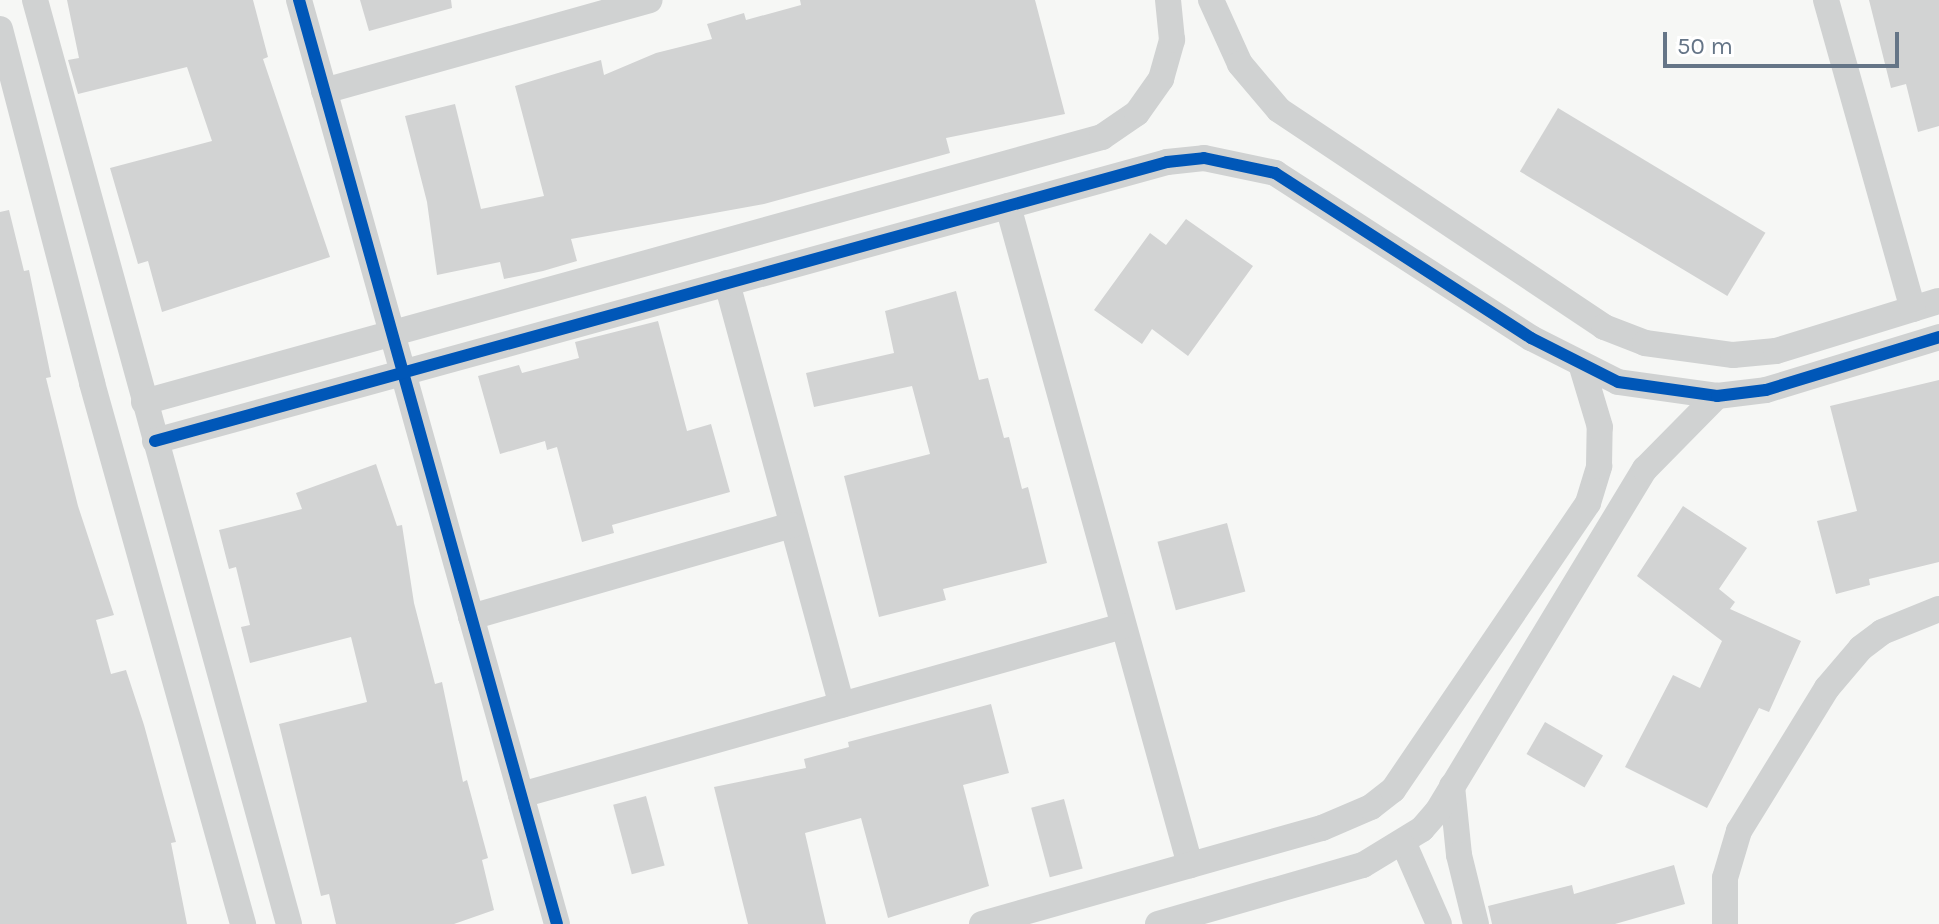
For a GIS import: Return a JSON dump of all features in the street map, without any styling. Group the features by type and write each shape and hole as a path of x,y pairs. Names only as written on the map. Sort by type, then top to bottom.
{"street":[{"path":"35,0 289,924"},
{"path":"299,0 557,924"},
{"path":"144,402 1102,137 1137,113 1161,79 1172,40 1168,0"},
{"path":"1211,0 1240,64 1279,110 1604,327 1645,343 1733,355 1776,351 1939,301"},
{"path":"1826,0 1913,309"},
{"path":"324,91 642,1"},
{"path":"0,29 243,924"},
{"path":"155,441 1167,162 1241,162 1308,191 1582,367 1631,384 1717,396 1766,390 1939,337"},
{"path":"1008,206 1190,865"},
{"path":"727,283 842,705"},
{"path":"982,924 1348,819 1393,790 1411,770 1588,503 1599,466 1600,427 1582,367"},
{"path":"1163,923 1363,865 1404,844 1437,812 1636,482 1665,444 1717,396"},
{"path":"471,617 792,525"},
{"path":"1725,924 1725,878 1739,831 1827,688 1861,648 1882,632 1939,609"},
{"path":"521,795 1123,626"},
{"path":"197,757 239,744"},
{"path":"1452,786 1459,855 1476,924"},
{"path":"1404,844 1439,924"}],"building":[{"path":"67,0 253,0 268,57 263,59 330,257 162,312 148,261 138,264 110,168 212,141 187,67 78,94 68,60 79,58"},
{"path":"360,0 451,0 452,8 369,31"},
{"path":"800,0 1035,0 1065,114 946,138 950,153 764,204 571,239 577,261 543,271 504,279 500,262 437,275 427,202 405,116 455,104 481,209 544,196 515,86 601,60 604,75 656,53 712,39 707,24 744,13 746,20 801,5"},
{"path":"1869,0 1939,0 1939,126 1918,132 1906,84 1891,88"},
{"path":"1558,108 1765,233 1727,296 1520,171"},
{"path":"9,210 24,271 29,270 51,377 46,378 78,506 114,615 96,620 111,674 126,670 144,725 176,842 171,843 187,924 0,924 0,212"},
{"path":"1186,219 1253,266 1188,356 1152,329 1142,344 1094,310 1150,233 1166,245"},
{"path":"956,291 979,380 988,378 1004,438 1009,437 1022,489 1028,487 1047,563 943,589 946,600 879,617 844,476 930,454 912,386 814,407 806,373 894,353 885,311"},
{"path":"658,321 687,431 711,424 730,492 612,525 614,533 582,542 557,447 547,450 545,441 500,454 478,376 519,365 522,373 579,358 575,342"},
{"path":"1939,380 1939,562 1869,579 1870,585 1836,594 1817,521 1857,511 1830,406"},
{"path":"376,464 397,526 402,525 414,603 435,684 442,682 463,782 467,780 488,858 482,860 494,910 454,924 336,924 329,894 321,896 279,724 367,702 351,637 250,663 241,627 250,625 236,567 229,569 219,530 302,509 296,493"},
{"path":"1683,506 1747,548 1719,589 1735,602 1730,609 1801,641 1769,712 1759,708 1707,808 1625,767 1673,675 1700,688 1722,641 1637,576"},
{"path":"1227,523 1245,592 1176,610 1157,542"},
{"path":"991,704 1009,773 963,785 989,886 888,918 861,818 805,833 826,924 748,924 714,787 806,768 804,759 849,747 848,742"},
{"path":"1545,722 1603,756 1585,788 1526,754"},
{"path":"646,796 665,866 632,874 613,805"},
{"path":"1064,799 1083,869 1050,877 1031,808"},
{"path":"1674,865 1685,904 1615,924 1492,924 1488,906 1572,885 1574,894"}],"cycle path":[{"path":"299,0 557,924"},
{"path":"155,441 1167,162 1204,158 1275,173 1531,338 1618,382 1717,396 1766,390 1939,337"}]}
